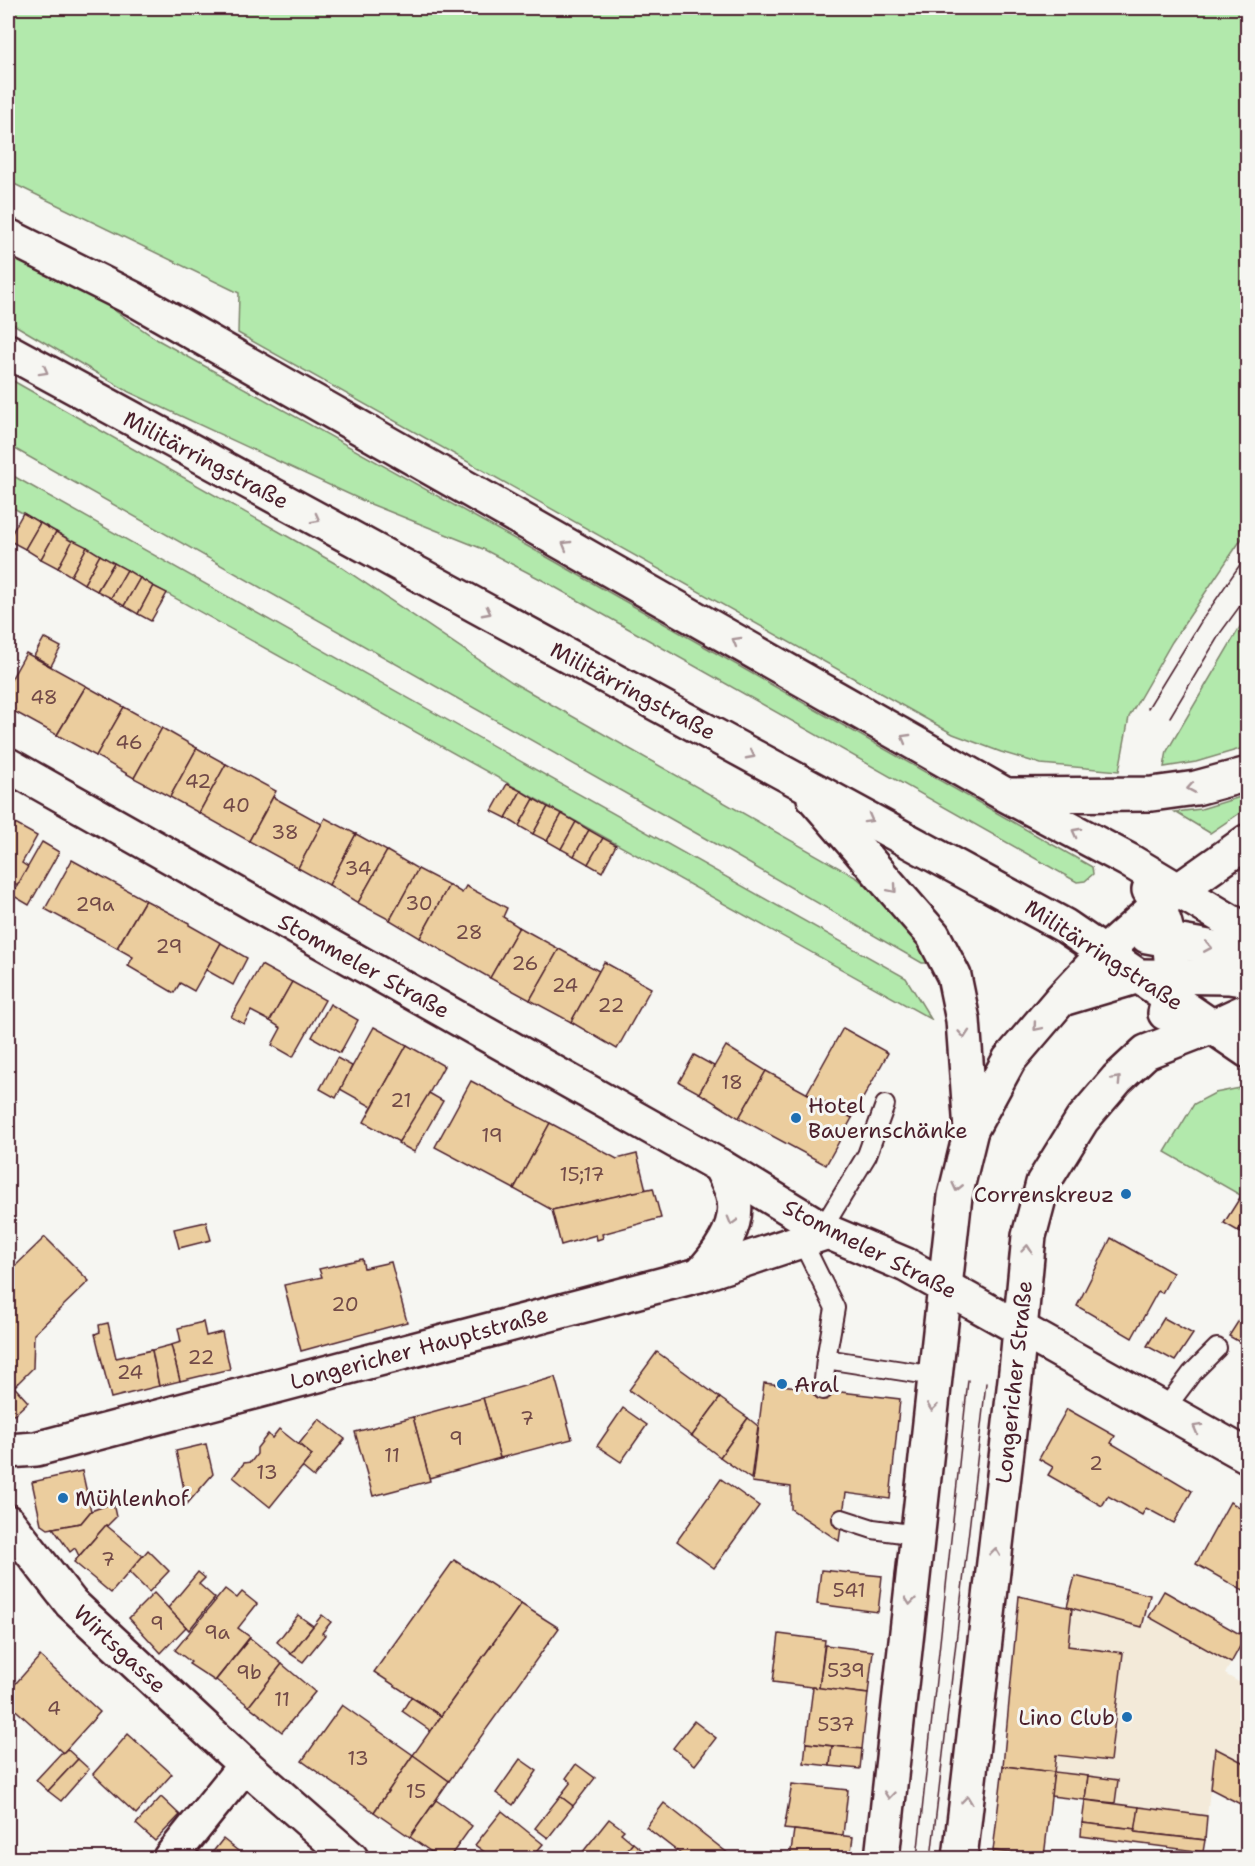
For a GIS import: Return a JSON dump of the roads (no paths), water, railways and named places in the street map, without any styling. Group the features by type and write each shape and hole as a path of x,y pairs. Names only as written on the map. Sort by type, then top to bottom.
{"street":[{"path":"8,236 134,299 1006,795 1128,860 1168,897 1248,932"},
{"name":"Militärringstraße","path":"8,351 1065,926 1116,942 1160,983 1248,1051"},
{"name":"Stommeler Straße","path":"8,765 720,1166 818,1234 906,1265 1248,1456"},
{"path":"1006,795 1152,794 1196,788 1248,774"},
{"path":"799,781 933,935 954,976 963,1020 971,1130"},
{"path":"882,1858 955,1196 971,1130 1010,1060 1061,999 1116,942 1168,897 1248,841"},
{"path":"1146,1052 1163,1021 1160,983 1171,954 1168,940 1168,897"},
{"path":"1116,942 1168,940 1248,954"},
{"path":"1061,999 1160,983 1229,977 1248,980"},
{"name":"Longericher Straße","path":"960,1858 1029,1236 1043,1183 1082,1120 1117,1080 1146,1052 1248,1010"},
{"path":"699,1275 718,1255 735,1218 733,1194 720,1166"},
{"name":"Longericher Hauptstraße","path":"8,1451 36,1449 699,1275 818,1234"},
{"name":"Wirtsgasse","path":"8,1521 71,1604 245,1765 351,1858"},
{"path":"170,1858 245,1765"}],"lane":[{"path":"823,1390 835,1308 818,1234 867,1155 885,1105"},
{"path":"1164,1410 1192,1373 1217,1348"},
{"path":"826,1359 935,1376"},
{"path":"842,1519 873,1529 917,1535"}],"tram line":[{"path":"1148,708 1202,620 1248,553"},
{"path":"1170,717 1221,632 1248,595"},
{"path":"917,1858 968,1380"},
{"path":"931,1858 986,1383"}],"place":[{"name":"Hotel Bauernschänke","path":"796,1118"},
{"name":"Correnskreuz","path":"1126,1194"},
{"name":"Aral","path":"782,1384"},
{"name":"Mühlenhof","path":"63,1498"},
{"name":"Lino Club","path":"1127,1717"}]}
